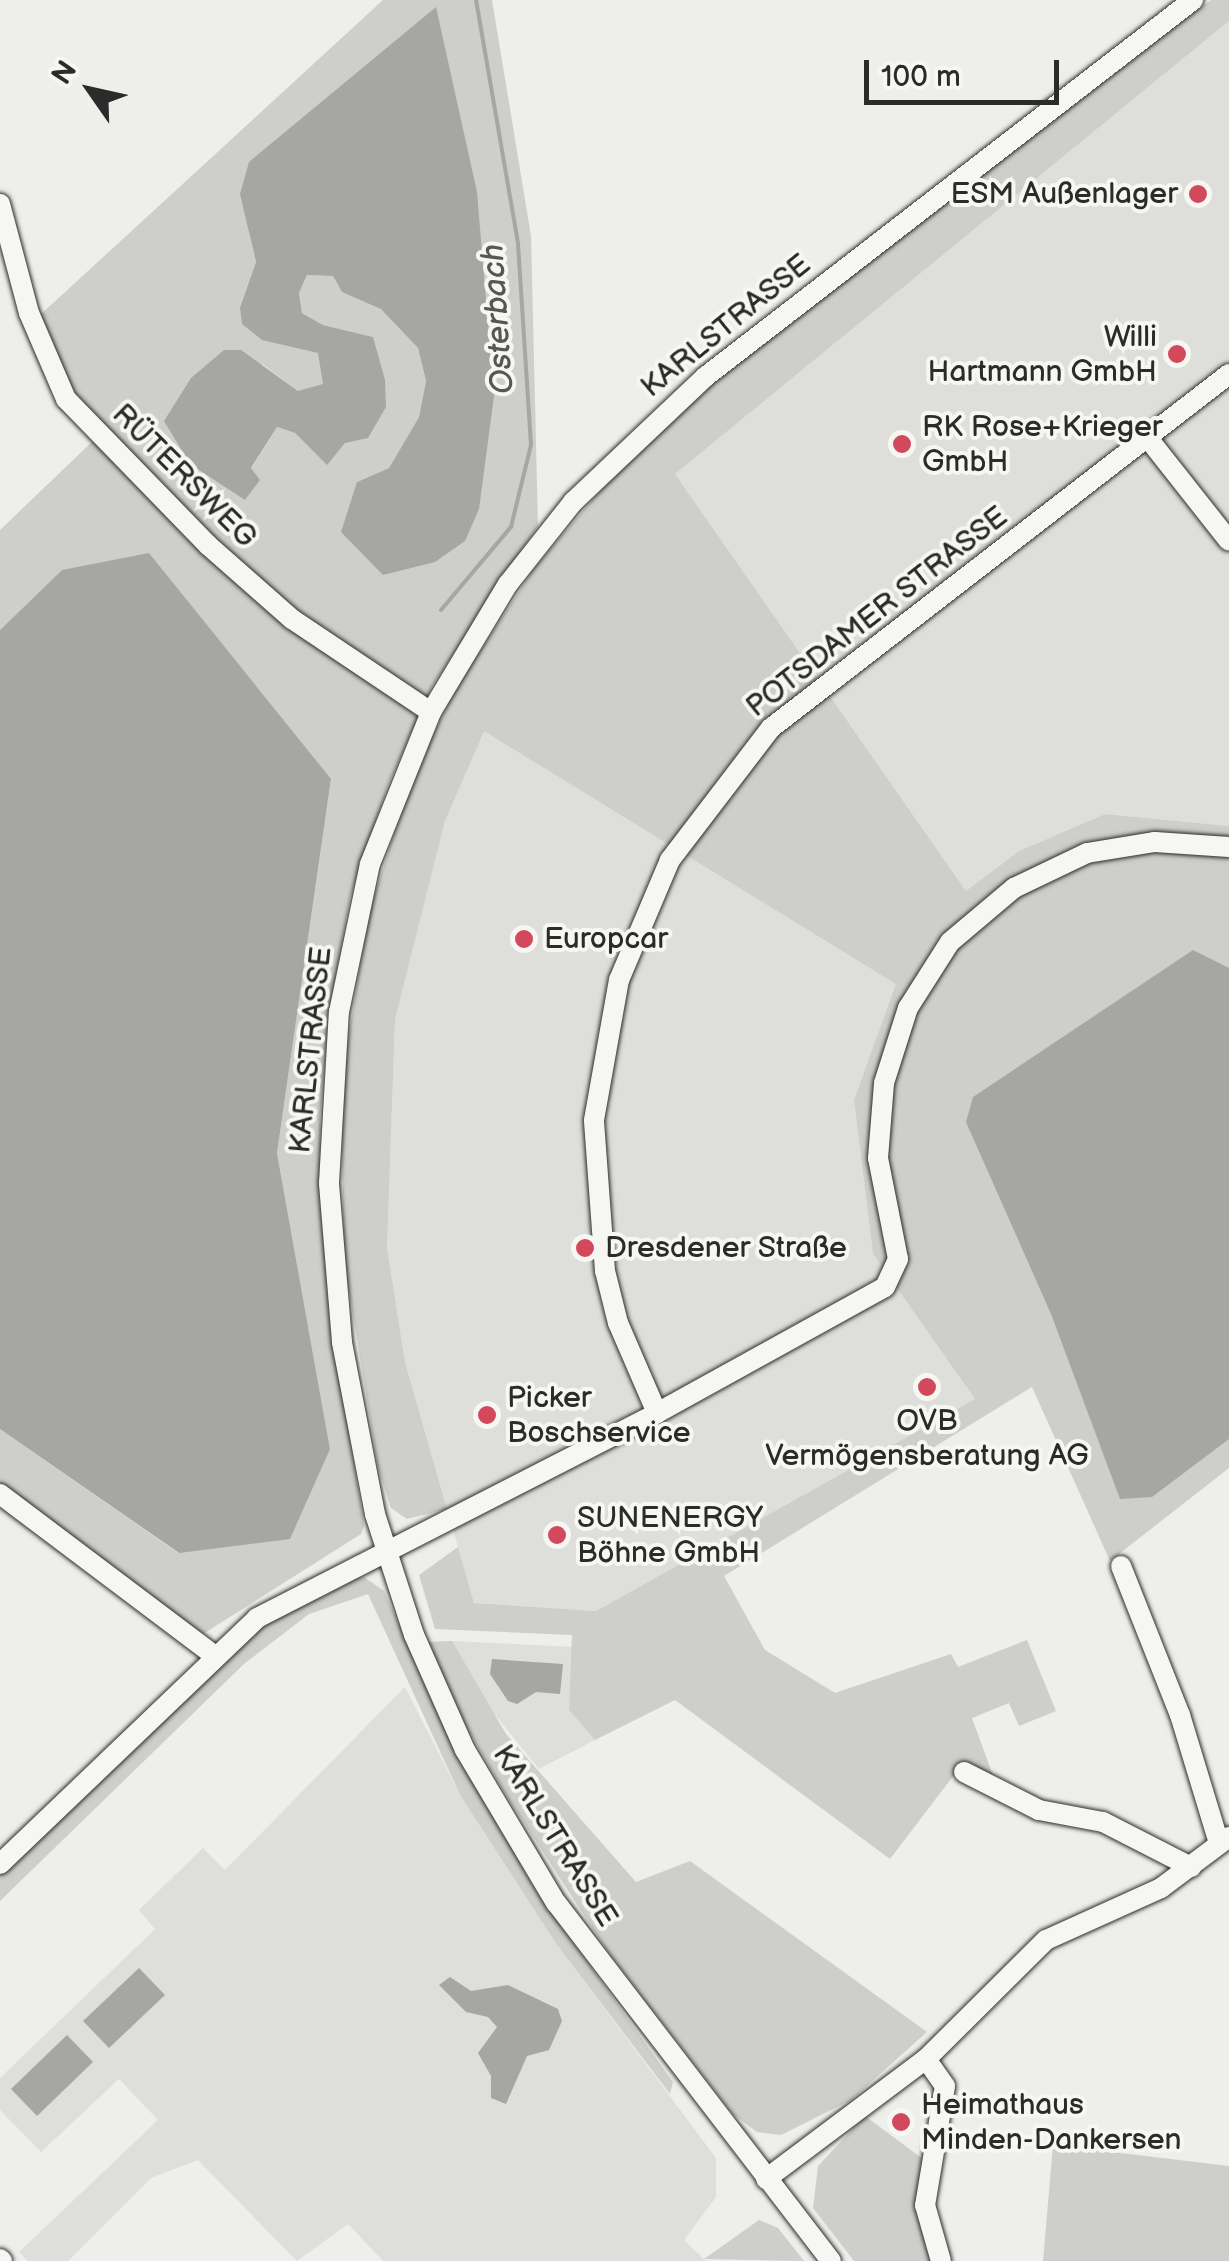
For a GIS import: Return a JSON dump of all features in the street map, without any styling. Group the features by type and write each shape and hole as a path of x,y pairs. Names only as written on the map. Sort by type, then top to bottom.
{"street":[{"name":"KARLSTRASSE","path":"831,2261 556,1903 508,1828 459,1736 386,1555 342,1342 329,1184 339,1012 370,864 431,712 539,542 646,428 1193,0"},
{"name":"RÜTERSWEG","path":"0,204 28,313 66,399 208,545 292,619 431,712"},
{"name":"POTSDAMER STRASSE","path":"657,1413 618,1323 592,1162 607,1027 651,896 696,819 771,728 1229,374"},
{"path":"1147,437 1229,540"},
{"path":"0,1864 214,1655 302,1591 386,1555 864,1300 893,1275 898,1259 878,1158 884,1083 908,1008 950,942 1014,888 1087,853 1155,842 1229,847"},
{"path":"0,1494 214,1655"},
{"path":"766,2179 926,2060 1046,1940 1161,1888 1224,1838 1121,1566"},
{"path":"964,1772 1039,1810 1103,1822 1191,1866"},
{"path":"926,2060 945,2086 925,2205 942,2261"}],"shaded area":[{"path":"383,0 492,0 531,236 538,526 432,686 388,785 350,897 330,1008 320,1117 321,1204 334,1341 364,1526 361,1534 203,1634 0,1487 0,1429 178,1553 330,1449 277,1153 331,779 62,570 0,630 0,530 96,438 39,316","holes":["477,192 383,575 357,482 389,468 419,417 426,381 418,348 381,308 342,292 333,276 307,275 299,293 302,313 323,325 372,337 345,443 327,464 295,433 277,427 251,469 262,364 298,391 310,392 323,384 324,367 319,353 240,306 256,262 249,233"]},
{"path":"1211,0 1229,0 1229,21 675,474 966,891 1019,851 1105,814 1229,826 1229,1468 1110,1561 1032,1387 724,1576 765,1650 835,1693 951,1654 958,1667 1027,1640 1056,1711 1019,1726 1009,1703 972,1718 999,1792 957,1771 890,1859 675,1700 595,1740 569,1710 572,1635 435,1629 419,1575 458,1547 474,1603 596,1611 975,1399 873,1254 854,1100 896,984 484,731 445,821 395,1020 387,1247 405,1362 447,1509 407,1519 391,1508 378,1467 344,1259 341,1083 369,912 413,776 455,690 533,570 627,459 716,379"},
{"path":"436,7 477,192 494,396 479,509 465,541 435,562 383,575 341,532 357,482 389,468 419,417 426,381 418,348 381,309 342,292 333,276 307,275 299,293 302,313 323,325 373,337 385,380 386,407 368,438 345,443 327,465 295,433 277,427 251,468 260,480 245,500 190,464 164,421 191,378 224,350 241,350 298,391 323,384 318,353 262,340 242,324 240,307 256,262 240,194 249,162"},
{"path":"1229,21 1229,826 1105,814 1019,851 966,891 675,474"},
{"path":"149,553 331,779 277,1153 330,1449 290,1539 179,1553 0,1429 0,630 62,570"},
{"path":"483,730 897,984 854,1100 873,1254 975,1399 596,1611 474,1603 405,1362 387,1247 395,1020 445,821"},
{"path":"1193,950 1229,968 1229,1439 1152,1497 1120,1499 1051,1314 966,1122 973,1097"},
{"path":"364,1577 384,1591 458,1756 537,1892 673,2082 670,2094 557,1945 460,1795 368,1594 309,1614 244,1664 0,1901 0,1872 270,1617 338,1582"},
{"path":"452,1641 575,1647 569,1710 595,1740 539,1769 475,1690"},
{"path":"452,1641 506,1734 636,1882 690,1861 927,2032 851,2100 781,2135 757,2132 733,2114 606,1949 506,1795 465,1724 429,1642"},
{"path":"492,1659 563,1664 560,1694 536,1692 517,1704 508,1701 490,1674"},
{"path":"405,1687 460,1795 557,1945 716,2158 716,2197 684,2240 706,2261 383,2261 348,2224 297,2261 198,2160 151,2178 68,2261 28,2261 19,2252 158,2120 119,2079 41,2152 0,2110 0,2078 155,1929 139,1910 203,1848 225,1870"},
{"path":"139,1968 165,1995 109,2048 83,2021"},
{"path":"450,1977 471,1991 508,1985 558,2009 562,2021 549,2050 527,2056 506,2104 491,2098 491,2076 478,2053 497,2027 488,2017 466,2012 439,1985"},
{"path":"67,2035 93,2062 37,2116 11,2089"},
{"path":"865,2116 927,2162 938,2261 854,2261 813,2208 818,2166"},
{"path":"1053,2145 1229,2166 1229,2261 1043,2261"},
{"path":"759,2220 778,2228 804,2261 704,2259"}],"waterway":[{"name":"Osterbach","path":"441,610 511,527 531,445 518,243 476,0"}],"place":[{"name":"ESM Außenlager","path":"1198,194"},
{"name":"Willi Hartmann GmbH","path":"1177,354"},
{"name":"RK Rose+Krieger GmbH","path":"902,444"},
{"name":"Europcar","path":"524,939"},
{"name":"Dresdener Straße","path":"585,1248"},
{"name":"OVB Vermögensberatung AG","path":"927,1387"},
{"name":"Picker Boschservice","path":"487,1415"},
{"name":"SUNENERGY Böhne GmbH","path":"557,1535"},
{"name":"Heimathaus Minden-Dankersen","path":"901,2122"}]}
